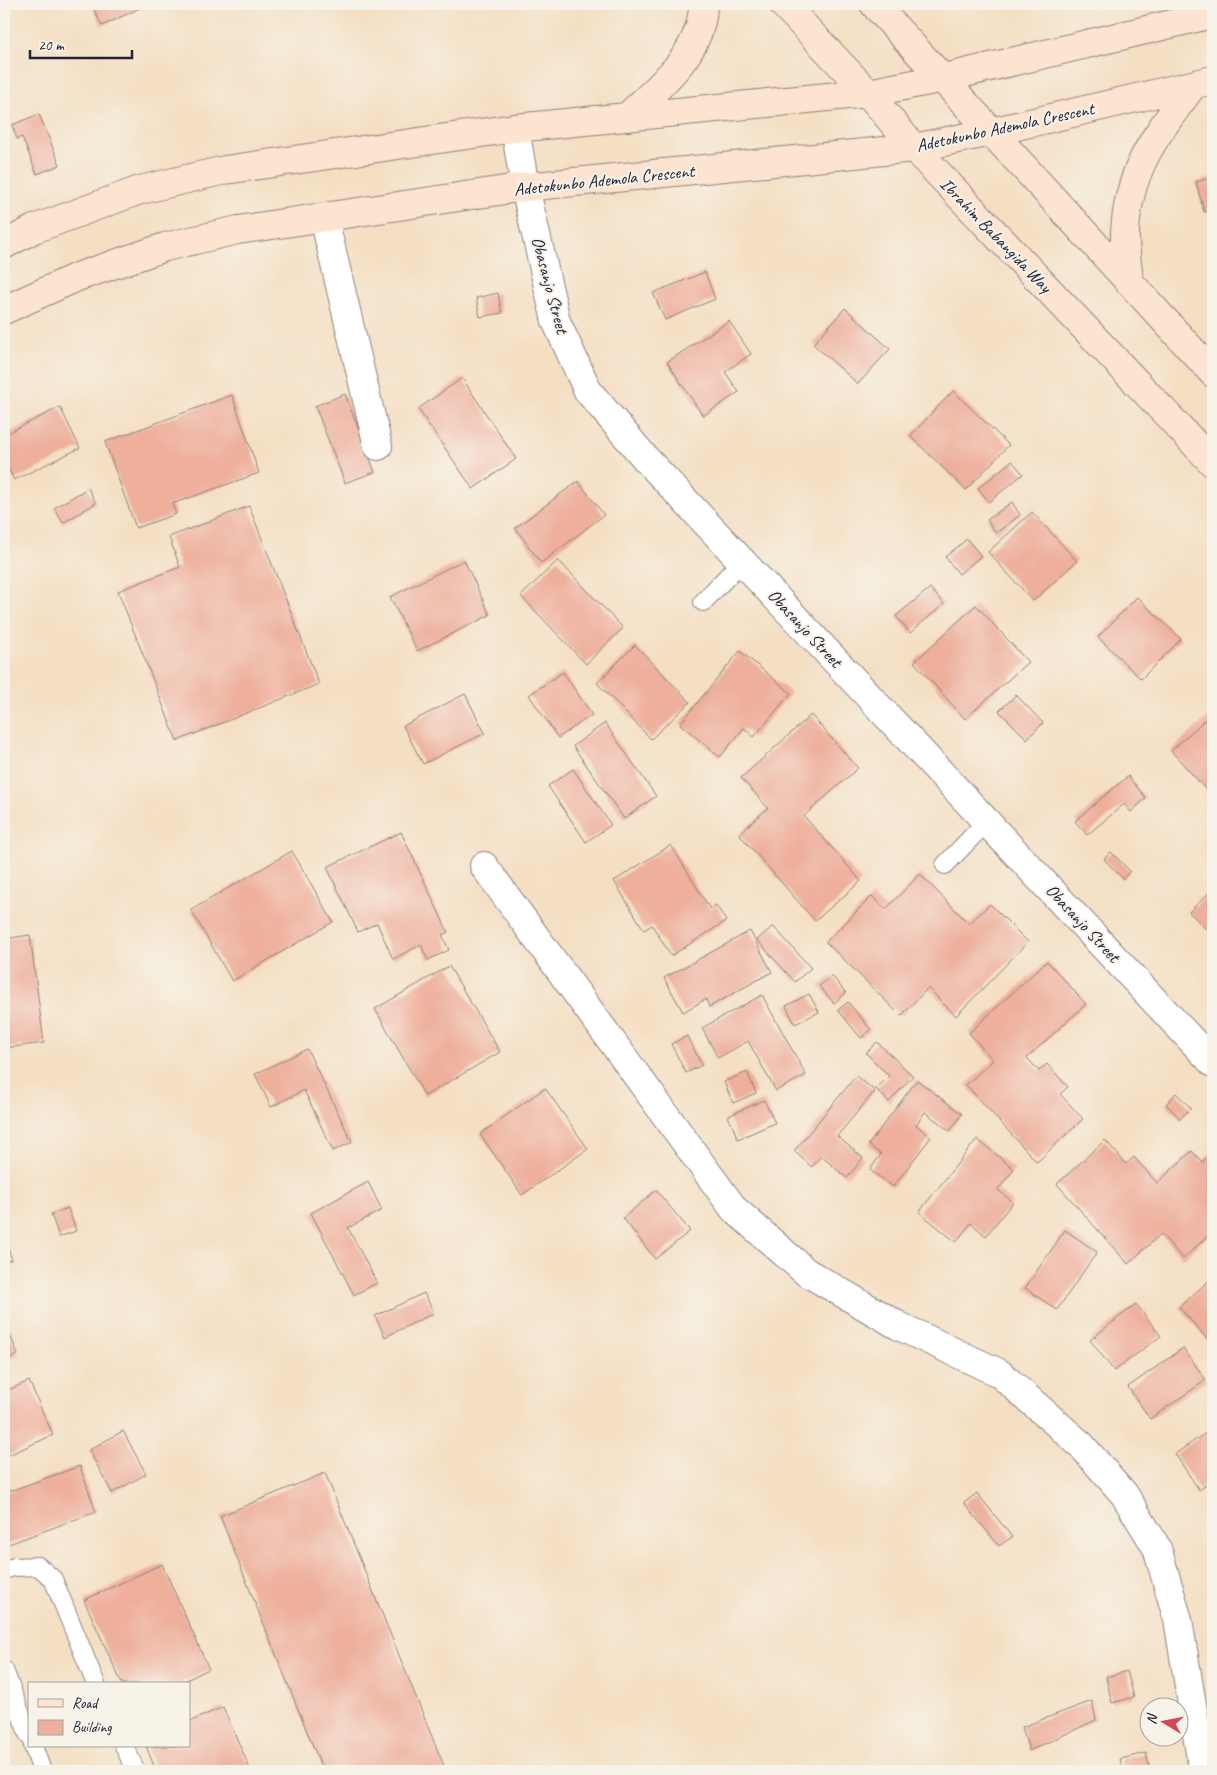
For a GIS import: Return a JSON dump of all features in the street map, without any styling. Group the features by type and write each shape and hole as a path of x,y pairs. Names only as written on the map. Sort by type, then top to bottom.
{"main road":[{"path":"627,117 678,67 696,40 703,4"},
{"name":"Ibrahim Babangida Way","path":"783,4 868,93 914,148 1213,463"},
{"path":"874,4 1213,373"},
{"path":"4,244 34,229 140,190 225,170 515,128 868,93 944,78 1213,14"},
{"path":"1129,282 1125,233 1134,177 1149,146 1203,83"},
{"name":"Adetokunbo Ademola Crescent","path":"4,310 77,277 165,247 238,230 525,187 914,148 1203,83"}],"street":[{"name":"Obasanjo Street","path":"515,128 525,187 556,321 588,391 646,459 987,820 1213,1063"},
{"path":"324,218 378,446"},
{"path":"484,866 734,1209 806,1272 899,1326 999,1373 1082,1445 1124,1494 1157,1548 1178,1620 1203,1771"}],"lane":[{"path":"703,602 742,561"},
{"path":"945,865 987,820"},
{"path":"4,1570 14,1567 38,1566 53,1579 95,1682"},
{"path":"4,1670 28,1733"},
{"path":"34,1748 42,1771"},
{"path":"125,1748 136,1771"}],"building":[{"path":"91,4 148,4 102,26"},
{"path":"39,114 60,165 37,174 22,137 17,139 12,125"},
{"path":"1210,178 1213,210 1204,212 1196,182"},
{"path":"705,272 715,299 665,320 653,293"},
{"path":"498,293 502,313 480,317 476,298"},
{"path":"845,308 890,349 858,384 813,344"},
{"path":"729,321 751,354 725,372 739,392 703,416 667,362"},
{"path":"462,378 516,459 473,489 418,409"},
{"path":"953,391 1009,445 966,490 910,436"},
{"path":"345,394 375,472 345,483 315,406"},
{"path":"232,395 259,473 172,504 176,514 136,528 105,442"},
{"path":"60,407 80,448 14,480 4,459 4,435"},
{"path":"1012,461 1023,474 989,502 978,488"},
{"path":"578,481 604,515 541,563 515,528"},
{"path":"88,488 96,503 63,523 54,508"},
{"path":"1012,502 1020,515 996,533 987,520"},
{"path":"249,506 319,684 177,741 118,591 180,567 169,537"},
{"path":"1032,512 1077,561 1033,601 988,552"},
{"path":"967,539 981,556 959,574 945,557"},
{"path":"464,560 490,615 417,651 390,597"},
{"path":"558,560 623,628 586,664 521,596"},
{"path":"930,588 944,604 910,633 896,616"},
{"path":"1137,597 1181,639 1141,679 1098,637"},
{"path":"976,605 1028,662 965,719 914,662"},
{"path":"635,645 690,702 651,739 597,683"},
{"path":"740,651 791,693 754,737 744,728 720,757 680,724"},
{"path":"563,672 592,715 558,738 529,695"},
{"path":"465,694 485,733 423,764 403,726"},
{"path":"1016,695 1043,723 1027,739 999,711"},
{"path":"1213,712 1213,795 1212,796 1171,751"},
{"path":"811,715 858,768 804,816 861,881 815,921 739,834 768,808 741,778"},
{"path":"605,723 656,796 624,819 573,746"},
{"path":"573,769 611,825 586,842 548,786"},
{"path":"1128,776 1146,798 1131,812 1124,804 1087,835 1075,821"},
{"path":"401,832 448,932 442,935 449,950 428,960 421,945 393,959 377,923 358,932 327,867"},
{"path":"671,845 710,909 716,905 726,921 671,956 652,925 644,930 614,881"},
{"path":"292,851 333,922 232,981 191,910"},
{"path":"1111,852 1130,871 1123,879 1104,859"},
{"path":"920,874 969,924 990,904 1028,942 956,1016 928,988 901,1016 826,942 872,896 886,909"},
{"path":"1213,889 1213,923 1206,929 1189,912"},
{"path":"773,926 811,968 795,982 757,940"},
{"path":"750,931 772,972 709,1007 706,999 683,1012 664,978"},
{"path":"30,935 44,1043 4,1048 4,939"},
{"path":"1047,961 1086,1004 1027,1058 1039,1071 1047,1064 1068,1087 1060,1094 1083,1119 1037,1162 966,1085 993,1060 969,1033"},
{"path":"449,966 500,1052 425,1096 375,1009"},
{"path":"832,976 846,993 834,1003 819,986"},
{"path":"809,994 819,1012 795,1024 786,1006"},
{"path":"762,995 806,1075 776,1091 748,1041 718,1058 702,1028"},
{"path":"848,1002 871,1030 861,1038 838,1010"},
{"path":"687,1036 702,1065 686,1073 671,1044"},
{"path":"877,1042 913,1076 889,1102 876,1089 889,1076 866,1053"},
{"path":"307,1049 352,1142 333,1151 304,1090 271,1107 255,1074"},
{"path":"747,1072 756,1093 733,1103 724,1082"},
{"path":"856,1076 875,1091 837,1136 863,1158 847,1178 821,1156 812,1167 794,1151"},
{"path":"917,1080 962,1114 950,1131 925,1112 916,1125 931,1137 893,1187 870,1170 881,1154 868,1145"},
{"path":"545,1088 588,1149 522,1195 480,1134"},
{"path":"1176,1093 1191,1108 1180,1119 1166,1104"},
{"path":"764,1100 775,1123 738,1139 728,1116"},
{"path":"977,1139 1014,1169 998,1190 1013,1202 986,1236 971,1223 956,1242 919,1212"},
{"path":"1105,1140 1126,1164 1134,1157 1157,1183 1192,1151 1202,1162 1213,1151 1213,1231 1183,1259 1161,1234 1128,1264 1057,1184"},
{"path":"368,1182 382,1210 348,1228 377,1283 354,1295 311,1213"},
{"path":"656,1190 690,1231 655,1259 623,1218"},
{"path":"68,1208 76,1231 59,1237 51,1214"},
{"path":"1065,1230 1097,1252 1057,1310 1025,1288"},
{"path":"4,1239 12,1259 4,1262"},
{"path":"1213,1277 1213,1346 1179,1307"},
{"path":"424,1293 434,1313 385,1337 375,1316"},
{"path":"1136,1304 1161,1336 1114,1371 1090,1340"},
{"path":"4,1319 18,1355 4,1360"},
{"path":"1183,1348 1206,1380 1150,1419 1128,1387"},
{"path":"29,1381 53,1435 4,1457 4,1392"},
{"path":"1213,1428 1213,1480 1199,1490 1175,1454"},
{"path":"123,1431 146,1474 112,1493 89,1450"},
{"path":"80,1466 96,1512 6,1545 4,1493"},
{"path":"325,1473 446,1771 323,1771 220,1516"},
{"path":"977,1493 1012,1537 999,1546 964,1503"},
{"path":"162,1564 209,1669 182,1682 121,1682 84,1600"},
{"path":"1127,1671 1134,1697 1112,1703 1106,1677"},
{"path":"1092,1701 1096,1720 1029,1751 1022,1727"},
{"path":"223,1707 251,1771 156,1771 147,1748 190,1748 190,1722"},
{"path":"1146,1753 1150,1771 1123,1771 1120,1759"}]}
